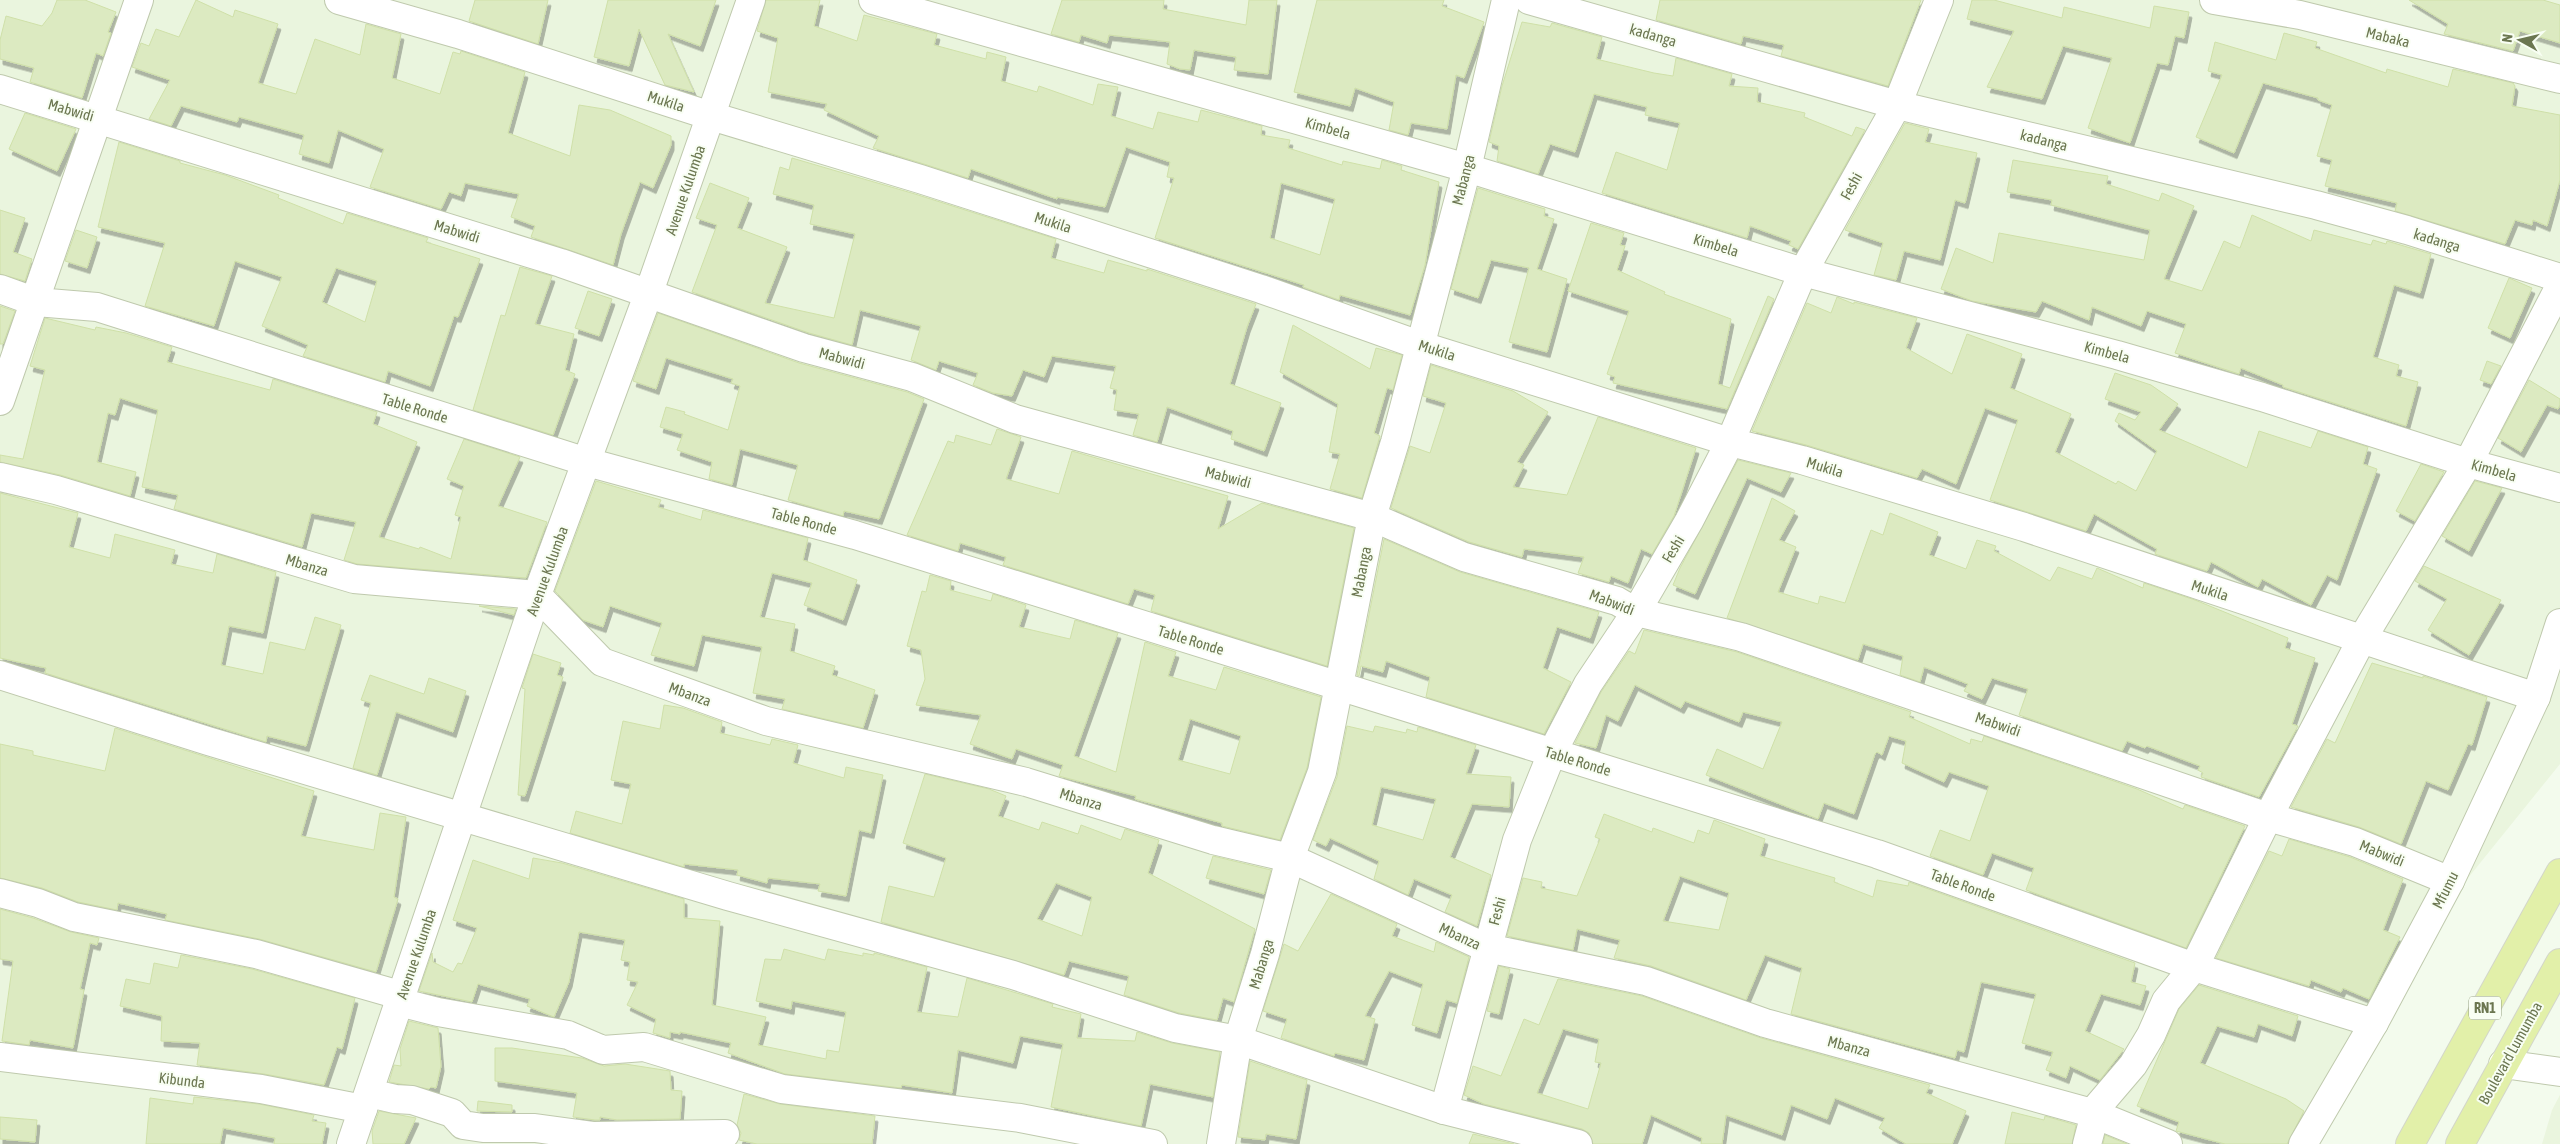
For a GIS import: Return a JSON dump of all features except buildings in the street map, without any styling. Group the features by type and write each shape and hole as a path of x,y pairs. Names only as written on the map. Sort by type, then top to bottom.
{"highway":[{"name":"RN1","path":"2410,1144 2560,873"},
{"name":"Boulevard Lumumba","path":"2460,1144 2560,963"}],"street":[{"path":"0,401 36,302 139,0"},
{"name":"Mukila","path":"339,0 458,34 711,116 920,179 1223,276 1419,345 1730,442 1802,460 2024,527 2536,697"},
{"name":"Avenue Kulumba","path":"352,1144 460,817 537,596 648,295 751,0"},
{"name":"Kimbela","path":"873,0 1468,168 1803,272 2117,355 2262,397 2468,463 2560,488"},
{"name":"Mabanga","path":"1221,1144 1238,1040 1290,858 1322,772 1372,517 1395,442 1419,345 1468,168 1506,0"},
{"name":"kadanga","path":"1529,0 1897,104 2316,205 2560,278"},
{"name":"Feshi","path":"1444,1110 1517,840 1552,753 1588,684 1636,612 1689,521 1730,442 1803,272 1897,104 1939,0"},
{"name":"Mabaka","path":"2214,0 2300,15 2560,79"},
{"name":"Mabwidi","path":"0,89 561,263 804,348 912,377 1014,419 1372,517 1464,557 1598,595 1636,612 1749,640 2268,817 2355,842 2450,881"},
{"path":"2087,1144 2092,1125 2092,1113 2133,1065 2151,1035 2166,1001 2194,967 2268,817 2362,639 2468,463 2560,286"},
{"name":"Table Ronde","path":"0,289 36,302 97,307 587,462 855,535 1877,854 2194,967 2374,1023"},
{"name":"Mbanza","path":"0,477 56,490 354,579 537,596 602,662 766,721 1026,782 1213,840 1290,858 1487,948 1646,981 1765,1023 2092,1113 2168,1144"},
{"name":"Mfumu","path":"2303,1144 2374,1023 2450,881 2536,697 2560,623"},
{"path":"0,675 208,741 460,817 728,896 1013,975 1175,1028 1238,1040 1444,1110 1578,1144"},
{"path":"0,893 38,903 74,918 256,954 438,1012 568,1035 603,1050 644,1046 782,1089 1020,1118 1153,1144"},
{"name":"Kibunda","path":"0,1057 261,1090 366,1101 412,1100 452,1113 463,1125 482,1128 535,1128 594,1136 724,1134"},
{"path":"2503,1064 2556,1071"}],"shaded area":[{"path":"0,0 2560,0 2560,764 2468,878 2316,1144 1163,1144 1115,1123 909,1090 756,1144 0,1144"},
{"path":"2560,1095 2560,1144 2542,1144 2552,1110"}]}
